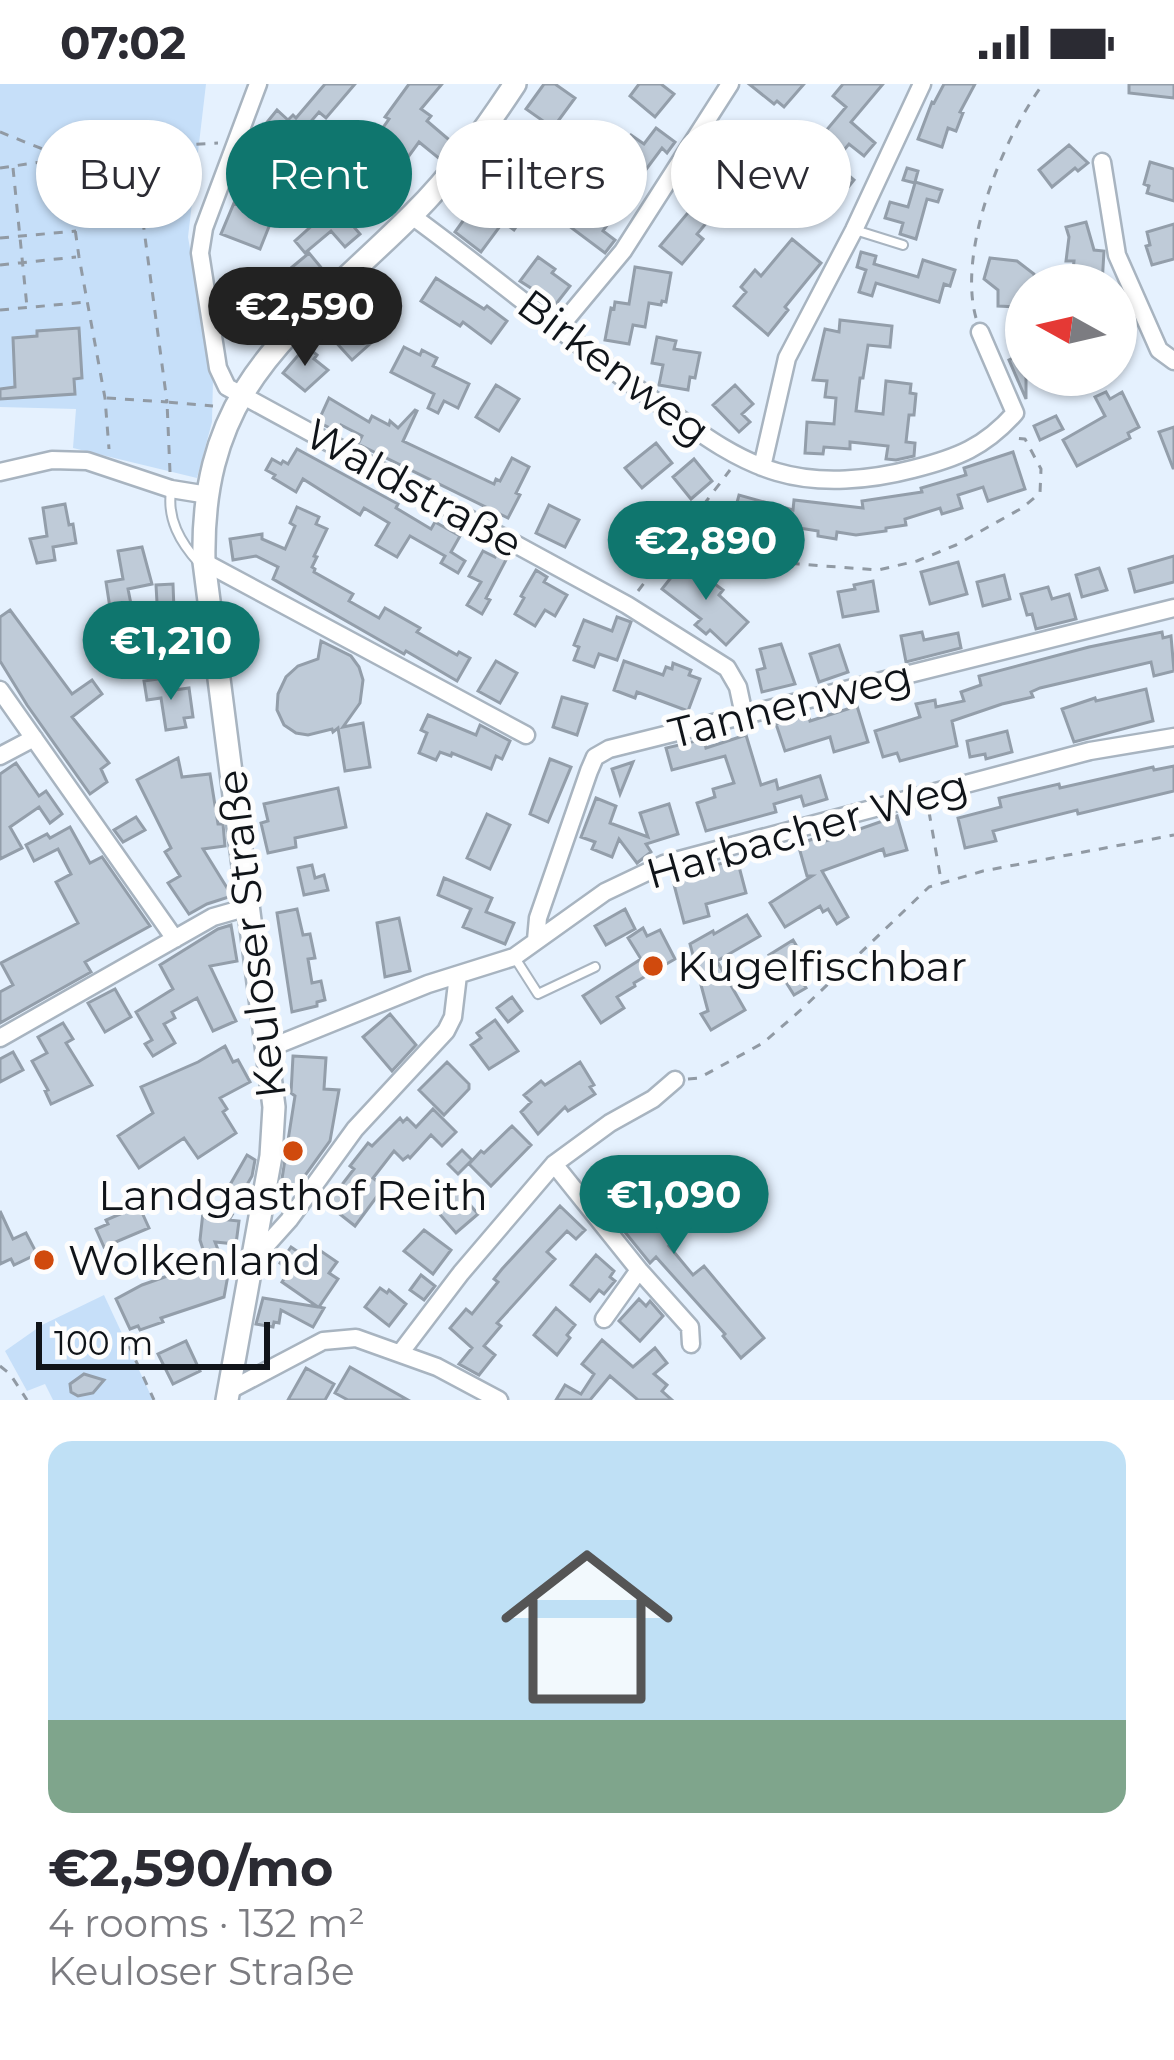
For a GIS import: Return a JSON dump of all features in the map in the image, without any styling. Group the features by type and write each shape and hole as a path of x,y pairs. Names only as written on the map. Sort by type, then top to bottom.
{"street":[{"path":"243,120 258,84"},
{"name":"Keuloser Straße","path":"412,216 465,158 515,84"},
{"path":"558,329 622,251 730,84"},
{"path":"762,467 787,358 922,84"},
{"path":"1102,162 1117,255 1159,350 1174,361"},
{"path":"226,165 200,254 218,368 237,402"},
{"name":"Birkenweg","path":"412,216 632,385 739,459 804,477 888,476 966,452 996,435"},
{"name":"Keuloser Straße","path":"229,1395 254,1259 274,1107 205,566 208,494 214,461 237,402 262,363 287,333 399,228"},
{"path":"980,332 1015,413 996,435"},
{"name":"Waldstraße","path":"237,402 627,605 727,668 738,687 744,716"},
{"path":"0,472 52,460 87,461 171,489 208,494"},
{"path":"205,566 526,735"},
{"name":"Tannenweg","path":"536,940 538,917 595,757 609,749 1174,608"},
{"path":"0,690 175,939"},
{"name":"Harbacher Weg","path":"267,1049 368,1007 514,956 605,892 664,864 1090,751 1174,737"},
{"path":"0,756 34,738"},
{"path":"0,1038 213,916 248,907"},
{"path":"254,1259 289,1220 355,1129 446,1031 453,1017 458,975"},
{"path":"401,1352 554,1164 675,1080"},
{"path":"554,1164 690,1327 691,1344"},
{"path":"604,1319 639,1270"},
{"path":"229,1395 323,1341 356,1338 437,1367 499,1400"}],"lane":[{"path":"854,230 903,245"},
{"path":"171,489 171,519 187,549 205,566"},
{"path":"514,956 538,994 595,968"}],"path":[{"path":"980,332 973,308 973,273 985,205 1007,143 1043,84"},
{"path":"0,133 36,147"},
{"path":"0,168 36,162"},
{"path":"13,166 27,307"},
{"path":"144,228 167,402 171,489"},
{"path":"0,238 76,230 105,398 111,470"},
{"path":"0,266 79,257"},
{"path":"0,310 87,302"},
{"path":"105,398 237,402"},
{"path":"665,554 878,570 917,561 956,545 1040,493 1042,469 1025,440 996,435"},
{"path":"627,605 739,459"},
{"path":"926,794 941,881"},
{"path":"675,1080 699,1078 763,1042 941,881 1174,835"},
{"path":"126,1346 154,1400"},
{"path":"0,1366 27,1400"}],"shaded area":[{"path":"0,84 206,84 202,120 36,120 36,228 189,228 213,380 212,422 197,478 73,448 76,409 0,407"},
{"path":"104,1295 153,1400 53,1400 45,1384 27,1391 5,1351 42,1325"}],"building":[{"path":"325,84 355,84 326,118 319,112 312,120 288,120 293,115 296,118"},
{"path":"409,84 442,84 421,109 431,116 427,121 436,129 436,156 419,142 412,152 412,120 385,117"},
{"path":"544,84 555,84 575,98 559,120 542,120 526,109"},
{"path":"639,84 661,84 674,94 655,117 630,96"},
{"path":"749,84 804,84 784,107"},
{"path":"843,84 883,84 851,122 835,120 846,107 833,96"},
{"path":"944,84 975,84 956,131 948,128 942,147 918,139"},
{"path":"1129,84 1174,84 1174,98 1129,93"},
{"path":"277,110 288,120 269,120"},
{"path":"851,122 875,143 864,156 851,146"},
{"path":"656,128 671,139 667,153 662,148 647,168 647,140"},
{"path":"1069,145 1088,163 1052,187 1039,170"},
{"path":"1150,162 1174,169 1174,201 1147,193 1149,186 1144,184"},
{"path":"907,168 918,171 915,182 942,190 938,202 927,199 916,239 900,234 903,223 885,218 890,202 908,207 915,183 903,180"},
{"path":"226,222 226,228 268,228 260,249 221,234"},
{"path":"1086,222 1094,250 1104,251 1103,264 1066,261 1066,227"},
{"path":"1174,224 1174,259 1152,265 1147,232"},
{"path":"309,228 355,228 360,234 345,247 331,231 305,253 295,241"},
{"path":"458,228 499,228 481,252 455,232"},
{"path":"572,228 605,228 615,240 605,253"},
{"path":"675,228 702,228 697,234 703,239 682,264 660,246"},
{"path":"792,239 821,263 768,335 734,306 755,270 761,276"},
{"path":"861,252 876,256 874,264 918,277 923,260 955,270 939,302 876,283 872,296 859,292 866,270 857,267"},
{"path":"309,253 324,271 307,286 291,268"},
{"path":"538,257 570,286 556,304 520,281"},
{"path":"990,258 1021,264 1005,264 1005,306 998,306 998,290 984,279"},
{"path":"635,267 671,273 666,302 649,303 645,327 633,325 629,344 605,340 615,302 629,304"},
{"path":"255,270 267,284 255,294 243,280"},
{"path":"436,278 507,321 491,343 463,322 460,326 421,301"},
{"path":"375,288 393,308 364,336 371,343 352,360 322,327 353,296 359,303"},
{"path":"264,290 283,311 264,327 256,318 247,326 237,314"},
{"path":"840,320 892,326 890,347 868,345 856,411 883,414 886,381 911,384 910,393 916,394 906,442 915,443 914,456 886,459 888,446 850,442 850,449 824,447 823,454 805,453 807,422 834,424 836,398 825,397 827,381 813,380 825,329 839,332"},
{"path":"79,328 82,378 74,379 75,394 0,399 0,389 15,387 13,338"},
{"path":"657,337 676,341 674,349 700,353 688,390 659,385 663,365 652,363"},
{"path":"306,346 328,370 305,391 283,373"},
{"path":"404,347 437,358 433,366 469,384 458,408 444,401 438,413 428,408 434,394 391,372"},
{"path":"496,385 519,399 499,431 476,417"},
{"path":"735,385 753,404 742,414 750,422 739,432 713,405"},
{"path":"1124,396 1139,427 1128,433 1130,438 1077,466 1063,440 1105,416 1095,397"},
{"path":"329,398 369,422 372,416 398,428 417,411 403,441 494,484 512,458 529,467 508,518 358,444 362,436 341,425 338,432 318,422"},
{"path":"1056,416 1063,429 1040,440 1034,426"},
{"path":"1174,427 1174,468 1173,468 1159,432"},
{"path":"656,443 672,463 642,488 625,468"},
{"path":"297,449 398,504 396,508 431,529 435,522 460,536 451,552 465,561 458,573 441,563 445,556 410,536 397,557 376,545 389,523 364,508 360,515 303,479 296,492 273,478 266,470 272,459 288,464"},
{"path":"1013,452 1025,489 988,501 983,487 958,495 962,508 942,514 940,508 886,531 837,532 836,539 775,524 768,550 722,534 729,508 735,510 739,495 793,510 794,500 863,508 862,501 922,492 921,488 966,475 964,468"},
{"path":"694,459 712,481 691,499 673,477"},
{"path":"65,504 76,543 53,547 55,560 37,563 30,539 47,536 43,508"},
{"path":"549,505 579,520 565,547 536,533"},
{"path":"297,507 319,517 316,524 327,529 314,556 314,572 353,594 349,601 379,618 385,608 420,628 417,632 470,658 457,681 273,579 278,567 256,556 233,560 230,539 262,534 262,539 285,549"},
{"path":"142,547 152,584 128,589 131,604 110,608 106,582 123,579 118,551"},
{"path":"483,551 508,556 482,614 467,605 481,582 469,576"},
{"path":"1174,556 1174,582 1135,592 1129,569"},
{"path":"958,562 967,594 930,604 921,572"},
{"path":"694,563 711,575 708,579 723,590 719,595 748,622 726,645 710,630 706,634 695,625 701,619 662,589 677,570 684,576"},
{"path":"1099,568 1107,590 1082,597 1076,575"},
{"path":"536,570 547,577 544,582 567,595 555,616 545,610 535,626 515,614"},
{"path":"1004,575 1010,599 983,606 977,582"},
{"path":"873,581 878,611 843,617 838,592"},
{"path":"173,584 175,636 181,636 184,664 158,667 156,585"},
{"path":"1048,587 1052,599 1069,594 1076,619 1036,629 1021,594"},
{"path":"10,610 72,694 92,680 102,694 72,717 109,763 101,769 107,782 90,794 0,661 0,617"},
{"path":"617,617 631,622 617,660 599,654 594,667 574,660 579,647 574,645 584,620 612,631"},
{"path":"922,632 924,640 958,633 961,648 906,662 901,636"},
{"path":"1162,632 1163,638 1171,636 1174,671 1154,676 1151,662 1040,688 1031,692 1033,697 952,721 957,746 900,761 897,753 883,757 875,731 920,717 916,704 935,700 936,707 964,701 961,692 981,685 979,676"},
{"path":"321,641 351,656 359,667 363,680 360,703 343,727 363,723 370,767 345,771 338,728 296,733 284,725 277,710 286,677 298,666 318,659"},
{"path":"781,644 795,684 762,692 757,670 765,668 760,649"},
{"path":"839,645 848,672 819,682 810,654"},
{"path":"496,661 517,673 500,703 478,691"},
{"path":"624,661 663,675 673,663 691,670 689,675 700,679 688,711 637,692 635,698 614,690"},
{"path":"165,678 167,691 189,688 193,717 184,718 186,727 166,730 161,698 147,700 144,681"},
{"path":"1146,689 1153,721 1074,742 1062,709"},
{"path":"562,697 587,704 577,735 553,727"},
{"path":"857,706 868,742 834,752 830,737 785,751 776,724 808,714 810,721"},
{"path":"428,715 476,735 480,725 510,741 502,759 496,756 491,769 452,753 440,752 436,760 419,753"},
{"path":"1007,731 1012,752 986,759 985,754 970,757 967,741"},
{"path":"746,735 761,785 776,780 778,789 820,776 827,799 804,806 801,796 774,804 776,812 706,831 697,803 715,797 713,789 734,783 725,756 672,770 666,748 704,739 706,748"},
{"path":"178,758 182,777 210,774 225,846 203,849 232,896 189,914 168,883 180,876 165,852 171,848 137,780"},
{"path":"550,759 571,767 548,822 530,814"},
{"path":"633,762 620,794 612,769"},
{"path":"16,763 39,796 46,791 62,814 50,823 39,807 10,827 22,848 0,859 0,774"},
{"path":"1174,766 1174,791 993,831 996,841 965,848 958,818 1001,807 999,798"},
{"path":"338,788 346,827 295,838 296,847 268,853 261,823 268,821 264,804"},
{"path":"596,798 616,806 610,823 648,837 640,813 669,804 678,834 646,844 651,852 637,863 619,839 612,857 592,849 595,842 581,837"},
{"path":"487,814 510,825 490,869 467,858"},
{"path":"897,816 907,850 885,856 883,849 822,871 848,917 837,924 828,909 823,912 820,906 785,927 770,903 812,876 807,876 798,844 819,837 820,843"},
{"path":"136,817 145,830 123,842 114,830"},
{"path":"70,827 90,863 102,857 150,926 85,962 91,972 0,1023 0,992 13,985 1,963 78,923 56,882 71,874 58,849 34,861 26,845"},
{"path":"737,859 746,893 706,904 709,916 684,923 672,877"},
{"path":"312,865 315,878 324,875 328,890 304,895 298,868"},
{"path":"444,878 492,898 486,912 514,923 505,944 463,927 471,909 438,895"},
{"path":"297,909 315,958 308,959 312,983 321,981 325,1000 292,1012 277,913"},
{"path":"625,909 635,929 606,945 595,926"},
{"path":"747,915 760,936 717,961 745,1010 711,1030 701,1014 708,1011 690,944"},
{"path":"399,918 410,971 385,977 377,923"},
{"path":"231,925 237,961 210,966 236,1021 213,1031 197,998 172,1012 175,1018 164,1024 175,1043 153,1056 145,1044 152,1040 136,1012 173,989 160,965"},
{"path":"643,928 647,936 660,930 675,959 617,997 624,1008 601,1023 583,996 641,959 628,938"},
{"path":"793,940 802,955 796,959 807,978 802,981 806,988 794,995 769,955"},
{"path":"115,989 131,1017 105,1032 88,1003"},
{"path":"512,997 522,1011 508,1022 497,1008"},
{"path":"390,1014 416,1045 392,1071 363,1037"},
{"path":"495,1020 518,1051 489,1069 471,1045 481,1038 477,1033"},
{"path":"63,1023 73,1039 66,1043 92,1085 51,1104 32,1061 47,1053 38,1037"},
{"path":"225,1046 250,1082 220,1098 236,1133 198,1158 184,1138 139,1168 118,1136 153,1113 141,1087"},
{"path":"13,1052 23,1070 0,1082 0,1059"},
{"path":"293,1056 326,1058 324,1089 339,1090 330,1141 296,1188 281,1185 295,1096 291,1093"},
{"path":"447,1062 469,1089 444,1115 419,1090"},
{"path":"580,1062 595,1094 568,1111 565,1107 538,1134 521,1112 531,1102 524,1095"},
{"path":"433,1109 456,1132 442,1146 431,1135 410,1158 403,1160 394,1151 373,1178 384,1187 355,1226 327,1204 368,1143 372,1146 400,1118 416,1127"},
{"path":"512,1126 531,1145 491,1186 469,1164"},
{"path":"462,1150 472,1160 458,1174 448,1164"},
{"path":"247,1155 255,1160 240,1197 227,1190"},
{"path":"618,1159 656,1205 647,1213 672,1244 669,1246 693,1275 704,1266 764,1338 741,1358 656,1257 650,1263 620,1226 626,1221 592,1180"},
{"path":"452,1184 478,1214 456,1233 430,1203"},
{"path":"139,1206 149,1228 104,1247 96,1229"},
{"path":"560,1206 585,1230 576,1239 567,1231 547,1252 555,1259 497,1323 501,1326 484,1346 495,1355 479,1375 459,1364 472,1348 450,1328 466,1309 472,1314 498,1282 494,1279 502,1269"},
{"path":"0,1211 13,1239 26,1233 37,1254 14,1265 11,1259 0,1264"},
{"path":"203,1212 206,1218 214,1219 214,1213 239,1221 236,1244 215,1242 228,1275 224,1297 140,1330 138,1326 130,1329 116,1299 207,1262 200,1240"},
{"path":"424,1230 451,1250 433,1274 404,1251"},
{"path":"291,1247 307,1258 315,1247 337,1262 329,1273 338,1279 319,1307 324,1308 313,1327 281,1310 279,1323 274,1322 273,1327 256,1324 263,1298 318,1307 282,1282 290,1270 280,1263"},
{"path":"596,1255 614,1271 610,1277 615,1281 590,1301 571,1285"},
{"path":"421,1275 435,1286 424,1300 410,1290"},
{"path":"380,1288 406,1304 389,1326 365,1307"},
{"path":"639,1299 646,1306 650,1301 663,1316 640,1341 619,1321"},
{"path":"556,1308 575,1325 557,1355 534,1335"},
{"path":"602,1340 633,1367 655,1348 667,1363 654,1374 667,1385 662,1391 672,1400 638,1400 610,1376 590,1400 556,1400 565,1385 581,1394 594,1374 582,1364"},
{"path":"186,1341 200,1371 173,1384 158,1354"},
{"path":"350,1367 408,1400 348,1400 335,1393"},
{"path":"306,1368 334,1384 325,1400 288,1400"},
{"path":"84,1374 104,1380 93,1393 78,1396 71,1392 70,1384"}],"place":[{"name":"Kugelfischbar","path":"653,966"},
{"name":"Landgasthof Reith","path":"293,1151"},
{"name":"Wolkenland","path":"44,1260"}]}
